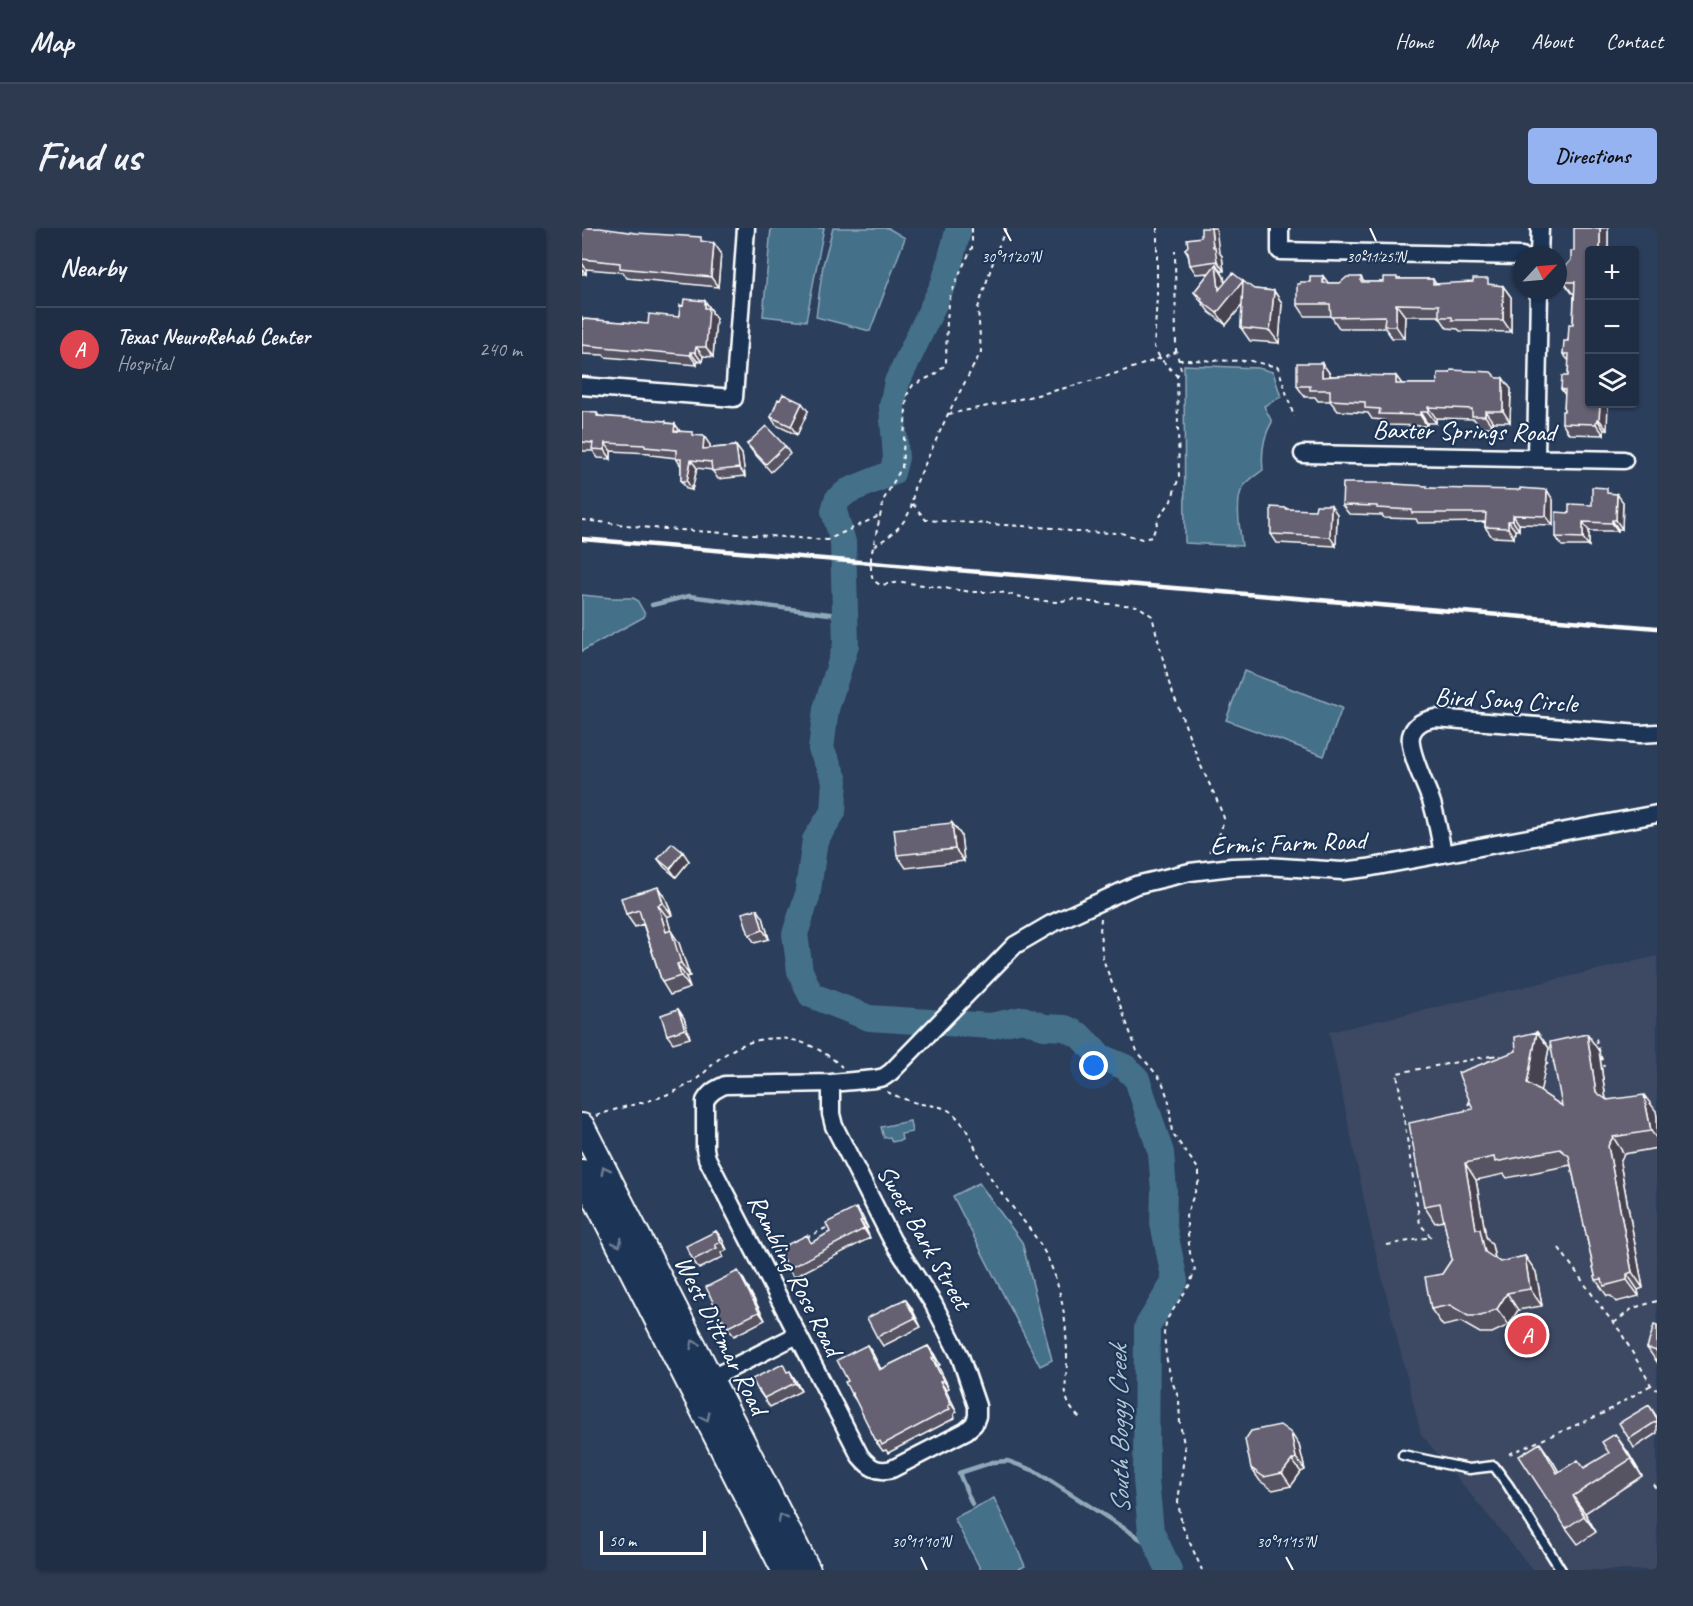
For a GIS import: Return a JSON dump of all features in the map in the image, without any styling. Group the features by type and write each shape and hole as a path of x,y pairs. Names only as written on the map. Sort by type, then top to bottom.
{"street":[{"path":"582,386 734,399 746,228"},
{"path":"1281,228 1280,251 1513,256"},
{"path":"1539,246 1540,228"},
{"path":"1536,458 1539,300"},
{"name":"Baxter Springs Road","path":"1303,453 1624,460"},
{"name":"Bird Song Circle","path":"1443,854 1433,805 1411,750 1411,736 1416,726 1425,720 1435,718 1657,734"},
{"name":"Ermis Farm Road","path":"705,1101 709,1094 725,1085 831,1083 884,1077 1015,945 1030,935 1136,885 1190,872 1232,867 1266,866 1342,871 1657,814"},
{"name":"Sweet Bark Street","path":"831,1083 831,1114 834,1126 892,1240 933,1303 948,1331 960,1356 977,1406 975,1424 966,1431 892,1469 884,1471 867,1464"},
{"name":"Rambling Rose Road","path":"705,1101 707,1158 860,1456 867,1464"},
{"name":"West Dittmar Road","path":"583,1128 701,1383 784,1570"},
{"name":"West Dittmar Road","path":"582,1172 808,1570"},
{"path":"701,1383 797,1335"}],"lane":[{"path":"1403,1455 1469,1469 1494,1466 1561,1570"}],"path":[{"path":"972,228 972,248 960,270 950,297 946,364 936,374 913,385 907,395 902,467 884,499 879,516 873,547 871,572 873,580 880,585 902,582 972,592 1000,592 1034,600 1056,602 1073,599 1138,606 1152,616 1169,683 1200,764 1224,818 1221,831 1207,856"},
{"path":"873,547 898,528 910,515 914,488 948,414 981,352 978,308 1006,228"},
{"path":"1157,228 1154,347 1160,358 1177,376"},
{"path":"912,503 926,520 1053,528 1076,532 1121,534 1142,539 1152,537 1171,501 1179,477 1177,376 1181,369 1176,352 1175,251"},
{"path":"948,414 996,405 1115,374 1176,352"},
{"path":"1178,360 1251,362 1278,367 1294,417"},
{"path":"582,520 652,528 827,540 879,516"},
{"path":"1108,898 1102,913 1100,932 1103,959 1137,1051 1162,1081 1169,1102 1172,1133 1199,1170 1199,1181 1186,1216 1190,1253 1195,1270 1189,1286 1167,1319 1164,1333 1166,1356 1179,1399 1180,1424 1185,1449 1178,1502 1182,1525 1202,1570"},
{"path":"1579,1039 1596,1039 1604,1067"},
{"path":"1387,1245 1431,1237 1420,1224 1397,1073 1491,1056 1499,1055 1504,1059"},
{"path":"1487,1065 1491,1056"},
{"path":"1545,1065 1558,1060"},
{"path":"884,1091 914,1102 948,1110 954,1114 971,1139 989,1176 1037,1240 1054,1274 1064,1314 1067,1361 1066,1398 1073,1412 1080,1418"},
{"path":"1466,1121 1463,1112 1470,1101 1467,1094"},
{"path":"806,1238 836,1223"},
{"path":"1559,1248 1620,1331 1651,1385 1657,1390"},
{"path":"1614,1323 1632,1308 1657,1301"},
{"path":"1509,1454 1604,1413 1651,1385"},
{"path":"1657,1485 1653,1484 1657,1490"}],"shaded area":[{"path":"771,228 824,228 806,321 763,316"},
{"path":"833,228 888,228 905,238 870,331 816,317 823,265"},
{"path":"1184,365 1258,368 1273,372 1281,397 1264,406 1272,422 1263,445 1263,470 1246,483 1240,495 1239,517 1242,546 1185,543"},
{"path":"582,595 633,598 637,600 645,614 644,617 582,651"},
{"path":"1244,671 1342,708 1324,756 1226,720"},
{"path":"1657,956 1657,1570 1533,1570 1421,1434 1372,1237 1329,1032"},
{"path":"910,1121 912,1132 901,1134 902,1140 892,1142 890,1137 884,1138 881,1127"},
{"path":"979,1183 1022,1242 1052,1360 1040,1366 953,1196"},
{"path":"994,1498 1025,1566 1017,1570 981,1570 954,1518"}],"building":[{"path":"582,228 701,237 701,241 714,243 711,277 620,268 620,263 582,259"},
{"path":"1201,228 1211,228 1217,261 1190,265 1188,252 1185,249 1188,246 1187,239 1201,237"},
{"path":"1574,228 1600,228 1600,246 1585,246 1585,408 1600,408 1596,424 1562,423 1565,390 1561,389 1562,376 1568,376 1569,354 1563,354 1564,341 1568,341 1569,324 1573,324 1575,282 1567,282 1567,265 1571,260 1571,251 1574,251"},
{"path":"1216,264 1219,290 1233,273 1243,281 1217,313 1200,300 1202,298 1194,292"},
{"path":"1310,276 1323,276 1323,283 1340,283 1347,277 1361,277 1361,282 1383,282 1383,277 1433,279 1433,284 1488,279 1488,284 1503,286 1503,320 1452,320 1452,317 1439,317 1439,305 1396,304 1396,326 1384,326 1385,316 1331,317 1330,304 1297,304 1297,284 1310,282"},
{"path":"1243,281 1254,289 1274,291 1270,331 1241,328"},
{"path":"684,299 705,301 705,308 709,308 706,347 696,347 695,352 690,352 690,355 582,345 582,319 648,324 649,314 679,317 680,305 683,306"},
{"path":"1297,363 1322,363 1322,377 1396,376 1396,384 1437,384 1438,373 1450,373 1451,370 1491,372 1497,378 1503,378 1503,411 1485,411 1485,416 1472,416 1472,409 1428,407 1428,412 1420,412 1420,415 1379,414 1380,409 1365,408 1365,402 1330,400 1330,390 1310,390 1310,386 1297,386"},
{"path":"783,394 802,403 791,426 771,417 778,399 780,400"},
{"path":"582,412 597,413 597,416 666,421 666,423 675,424 674,431 693,432 693,435 704,436 703,449 736,446 739,468 712,471 711,462 691,460 687,481 681,481 681,459 676,459 676,450 645,447 645,445 605,443 605,450 592,449 593,443 582,442"},
{"path":"766,426 785,446 766,464 747,444"},
{"path":"1343,483 1394,483 1427,486 1427,488 1547,490 1546,516 1513,515 1513,521 1508,521 1508,528 1485,527 1486,513 1412,513 1412,510 1377,508 1377,506 1342,505"},
{"path":"1592,487 1607,488 1607,493 1617,494 1616,520 1612,520 1612,523 1583,522 1583,538 1556,537 1556,512 1569,513 1569,504 1592,505"},
{"path":"1316,505 1331,505 1330,537 1271,534 1271,507 1315,510"},
{"path":"952,823 955,849 897,855 894,829"},
{"path":"672,843 683,852 670,869 658,859"},
{"path":"658,887 663,903 658,905 666,932 671,930 681,963 677,964 681,976 662,982 639,910 626,914 621,898"},
{"path":"757,909 763,930 749,935 742,913"},
{"path":"678,1009 685,1029 667,1035 661,1015"},
{"path":"1537,1032 1527,1083 1562,1106 1550,1042 1587,1034 1596,1092 1607,1100 1644,1095 1651,1131 1613,1137 1608,1146 1632,1272 1627,1274 1627,1280 1604,1286 1602,1279 1596,1280 1569,1156 1560,1149 1495,1162 1494,1157 1465,1163 1476,1229 1480,1229 1485,1252 1500,1262 1525,1256 1530,1289 1507,1293 1497,1309 1481,1316 1468,1316 1450,1305 1431,1309 1425,1277 1442,1274 1452,1259 1440,1203 1424,1206 1409,1123 1473,1109 1458,1073 1516,1051 1515,1037"},
{"path":"856,1208 864,1229 788,1269 776,1250 807,1235 811,1243 830,1232 826,1223"},
{"path":"716,1231 721,1242 715,1245 717,1248 693,1260 686,1246"},
{"path":"738,1271 759,1312 728,1327 721,1319 706,1287"},
{"path":"905,1299 915,1318 877,1337 867,1318"},
{"path":"1654,1325 1657,1326 1657,1351 1647,1348"},
{"path":"867,1345 879,1370 928,1346 943,1380 940,1381 951,1404 948,1406 950,1409 882,1445 880,1441 877,1443 845,1382 848,1381 837,1360"},
{"path":"783,1364 787,1372 790,1371 795,1383 764,1398 752,1379"},
{"path":"1649,1405 1657,1421 1629,1439 1619,1423"},
{"path":"1280,1425 1291,1433 1296,1458 1282,1473 1264,1477 1251,1468 1245,1440 1251,1431"},
{"path":"1615,1434 1631,1459 1573,1496 1584,1516 1566,1528 1519,1456 1540,1443 1557,1473 1578,1460 1584,1468 1609,1453 1602,1442"}],"waterway":[{"name":"South Boggy Creek","path":"959,228 944,283 897,382 892,406 896,458 892,473 848,491 837,500 834,511 843,542 846,645 826,709 821,749 835,780 833,812 815,840 807,897 795,934 800,971 811,995 869,1018 991,1026 1023,1019 1044,1027 1065,1028 1079,1035 1101,1057 1125,1067 1137,1079 1161,1153 1164,1191 1163,1223 1175,1281 1147,1327 1146,1480 1151,1531 1169,1570"},
{"path":"652,605 689,596 845,616"},
{"path":"972,1504 959,1473 993,1462 1008,1461 1035,1471 1161,1552"}],"railway":[{"path":"582,539 1657,628"}],"place":[{"name":"Texas NeuroRehab Center","path":"1527,1335"}]}
